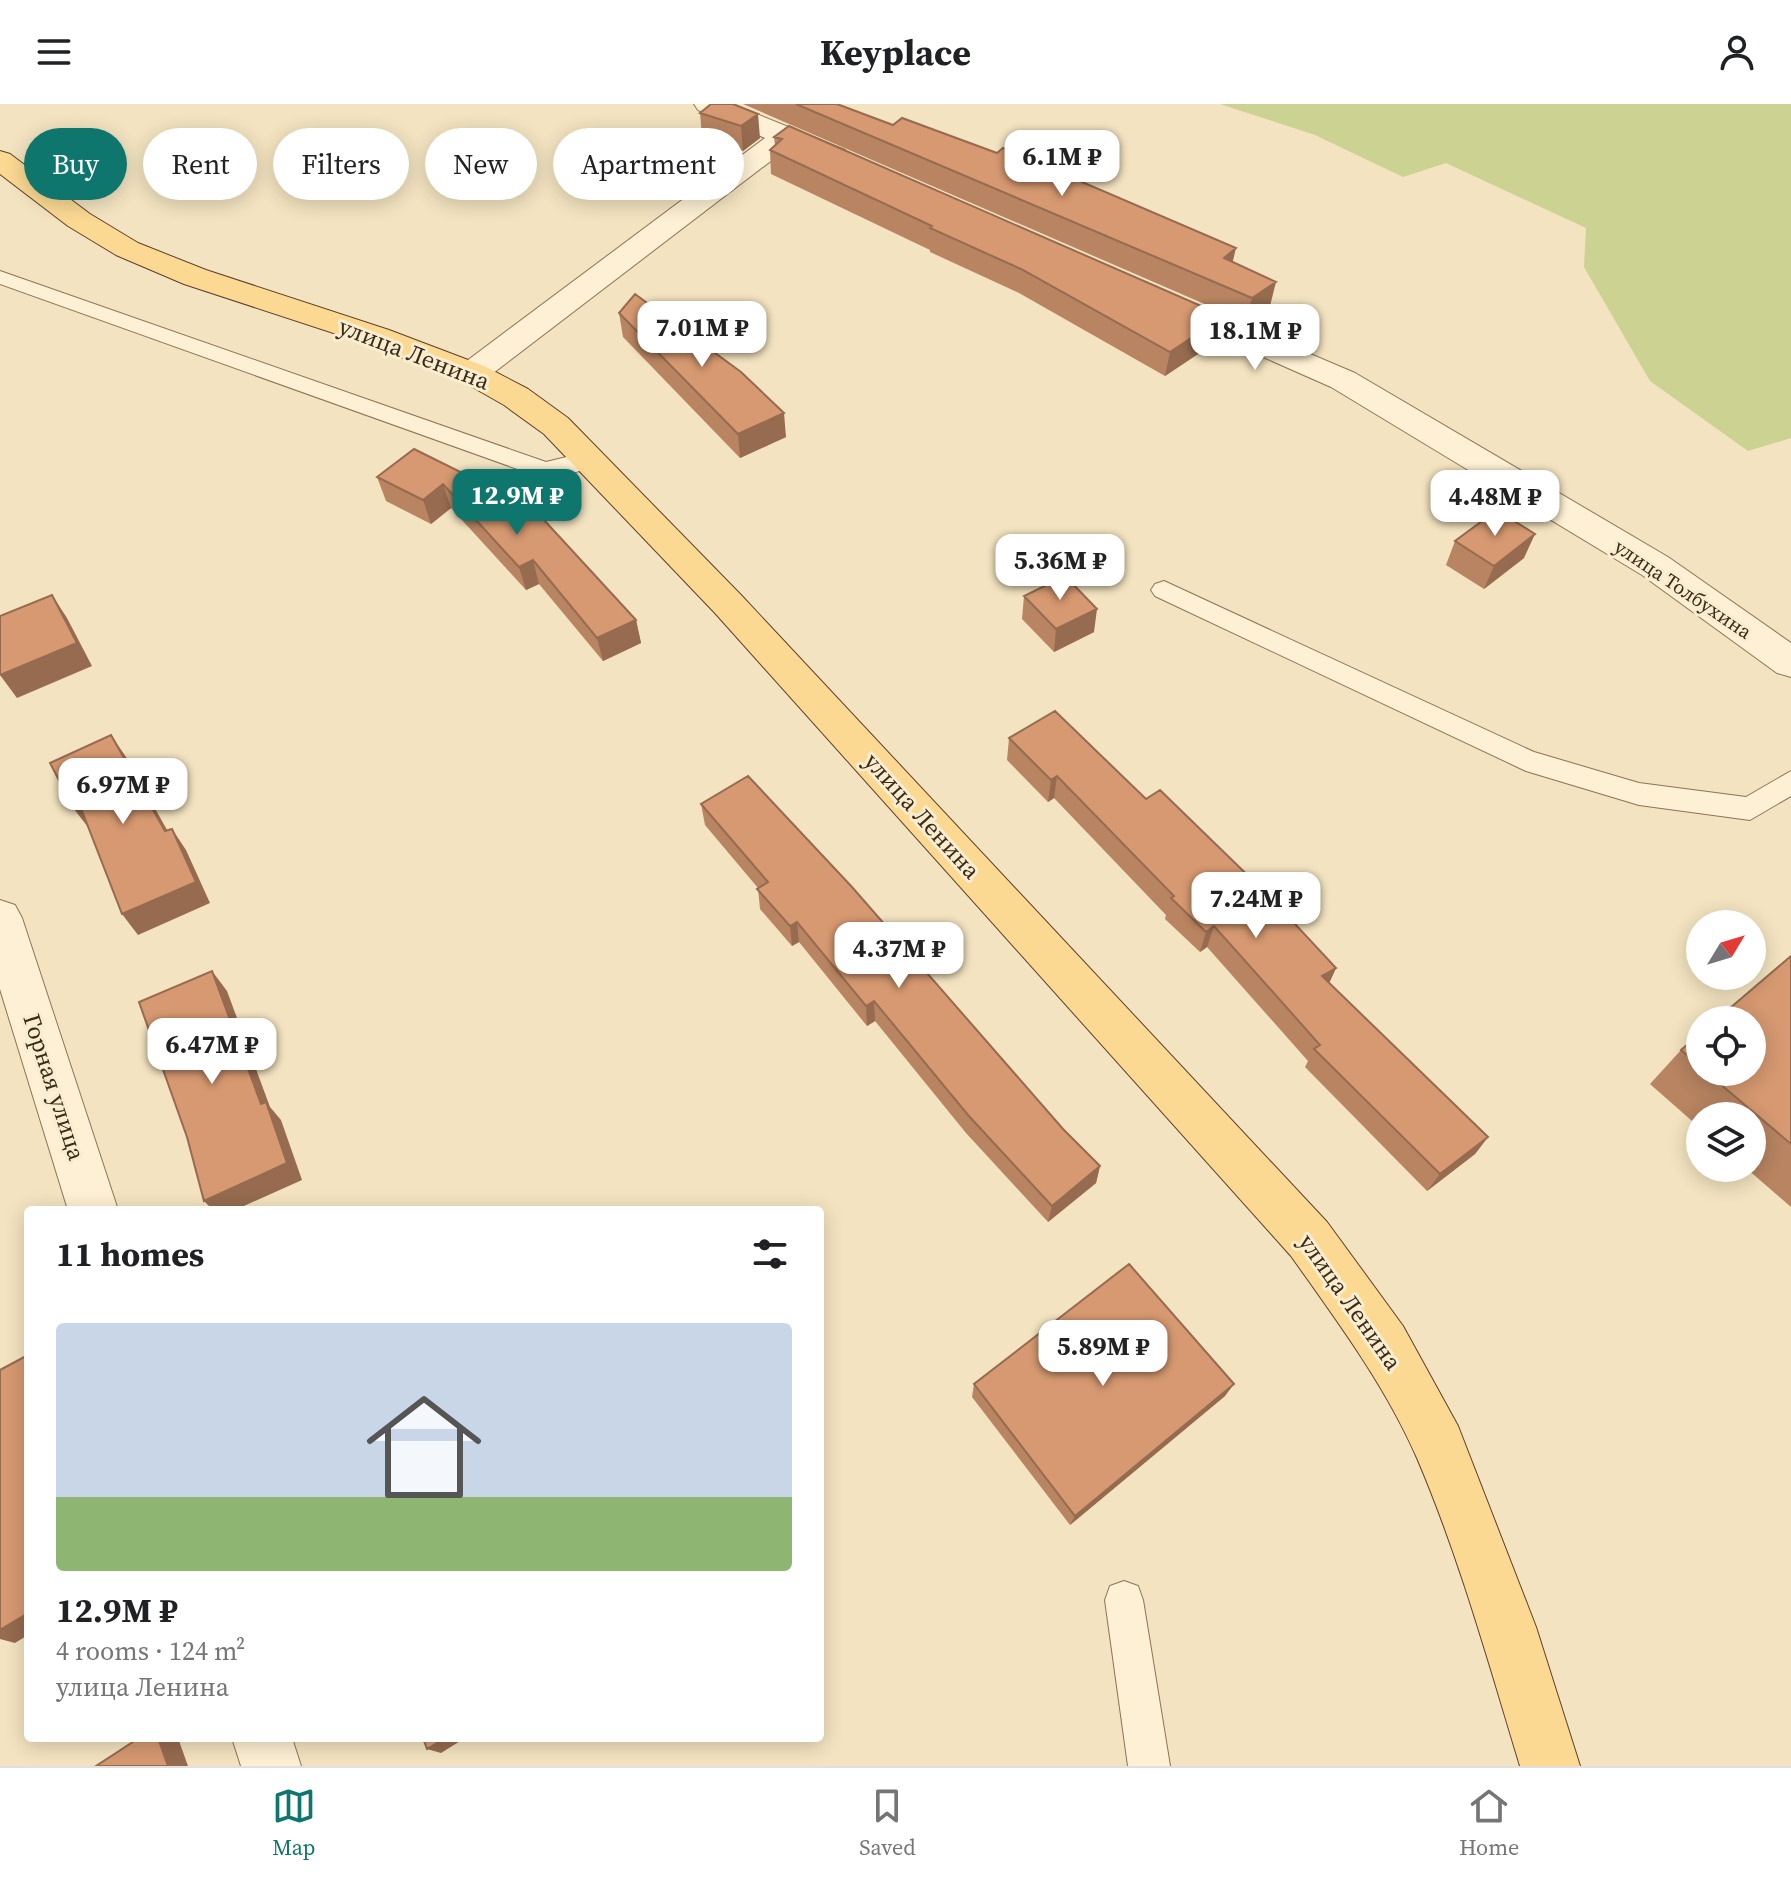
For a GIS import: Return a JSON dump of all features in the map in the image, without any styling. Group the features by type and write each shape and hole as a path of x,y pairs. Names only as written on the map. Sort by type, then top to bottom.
{"main road":[{"name":"улица Ленина","path":"0,160 79,220 127,249 195,277 378,337 472,373 516,397 591,459 728,604 1309,1239 1385,1344 1439,1445 1507,1627 1550,1766"}],"street":[{"path":"708,104 860,167"},
{"path":"472,373 787,135"},
{"name":"улица Толбухина","path":"1138,290 1343,380 1655,566 1791,663"},
{"name":"Горная улица","path":"0,918 92,1206"},
{"path":"263,1742 271,1766"}],"lane":[{"path":"0,277 545,470 591,459"},
{"path":"1164,590 1526,760 1639,794 1750,809 1791,782"},
{"path":"1124,1600 1149,1766"}],"green space":[{"path":"1220,104 1791,104 1791,438 1748,451 1650,381 1584,267 1586,228 1446,163 1403,177 1315,135"}],"building":[{"path":"711,104 733,104 758,114 741,126 700,113"},
{"path":"796,104 837,104 893,125 902,118 997,153 1003,148 1236,248 1224,258 1276,282 1252,298"},
{"path":"789,126 1224,316 1170,352 1021,269 770,150 782,139 774,137"},
{"path":"635,294 741,372 784,413 738,434 619,313"},
{"path":"414,449 533,508 636,620 597,638 533,560 519,567 443,484 423,500 377,477"},
{"path":"1497,510 1535,534 1494,566 1455,541"},
{"path":"1065,576 1097,609 1056,629 1024,596"},
{"path":"52,595 77,643 0,675 0,616"},
{"path":"1055,711 1146,799 1160,790 1268,895 1336,968 1322,976 1488,1137 1440,1174 1314,1049 1320,1045 1214,926 1206,932 1057,776 1051,780 1009,738"},
{"path":"111,735 165,831 172,829 196,882 122,914 80,806 74,809 50,763"},
{"path":"748,776 852,887 1063,1129 1100,1166 1052,1206 968,1115 874,1001 866,1006 797,922 790,926 757,889 768,882 701,804"},
{"path":"1791,956 1791,1144 1766,1123 1766,1102 1741,1102 1723,1086 1766,1086 1766,1006 1732,1006 1751,990 1766,990 1766,977"},
{"path":"212,971 261,1104 266,1102 287,1163 204,1201 187,1137 139,1002"},
{"path":"1129,1264 1234,1384 1075,1516 974,1384"},
{"path":"24,1357 24,1615 0,1630 0,1370"},
{"path":"133,1742 159,1742 168,1766 96,1766"},
{"path":"424,1742 438,1742 427,1749"}]}
